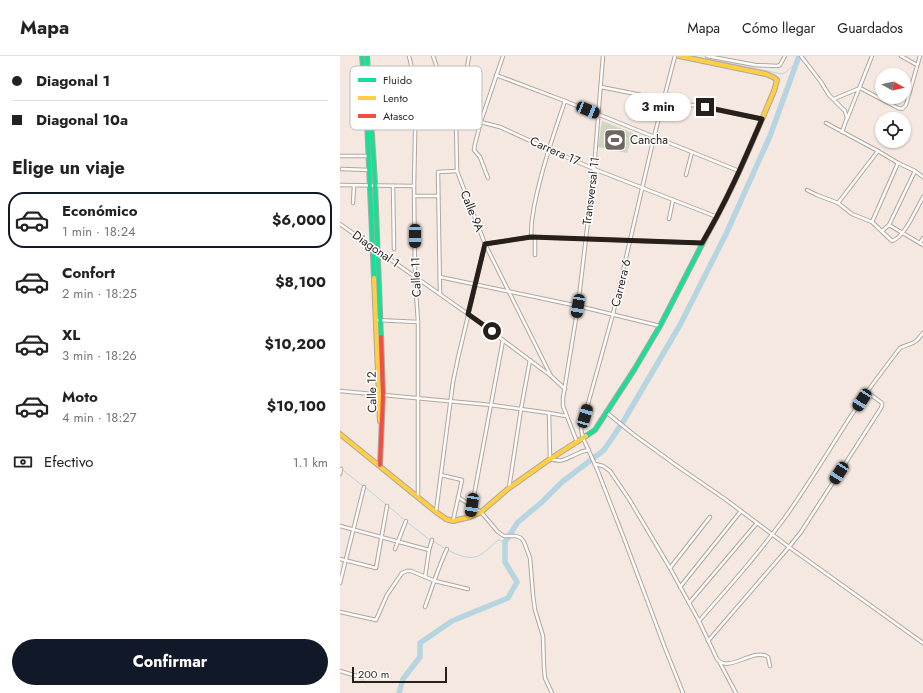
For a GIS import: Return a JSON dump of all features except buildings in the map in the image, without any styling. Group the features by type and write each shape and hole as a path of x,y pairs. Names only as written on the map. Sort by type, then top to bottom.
{"street":[{"name":"Calle 12","path":"362,56 364,66"},
{"name":"Calle 11","path":"409,56 411,66"},
{"path":"433,56 436,66"},
{"name":"Calle 9A","path":"466,66 468,56"},
{"path":"482,119 503,56"},
{"name":"Transversal 11","path":"577,442 566,416 563,406 563,398 578,306 586,239 602,87 603,56"},
{"name":"Carrera 6","path":"583,438 581,428 613,314 654,137 675,56"},
{"path":"340,434 436,512 446,519 453,521 470,517 481,512 509,488 594,430 634,370 660,326 702,243 717,217 739,172 774,91 777,80 766,74 679,56"},
{"path":"707,56 755,65 777,66 780,66 785,56"},
{"path":"801,56 829,95 845,111 847,119"},
{"path":"842,132 872,56"},
{"path":"901,56 917,64"},
{"path":"860,88 902,109 906,105 920,56"},
{"path":"496,75 565,101 739,172"},
{"path":"602,87 762,119"},
{"path":"834,99 860,88"},
{"path":"531,237 533,208 548,149 565,101"},
{"name":"Carrera 17","path":"482,122 500,126 594,169 717,217"},
{"path":"826,123 915,171 923,177"},
{"name":"Calle 12","path":"369,130 377,251 378,320 383,415 381,428 380,465"},
{"name":"Calle 11","path":"415,130 414,186 415,277 418,322 418,498"},
{"name":"Calle 9A","path":"456,130 457,171 485,244 551,376"},
{"path":"479,130 474,150 480,157 488,178"},
{"name":"Calle 12","path":"370,144 369,170 372,186 372,247 378,320"},
{"path":"838,203 878,151"},
{"path":"686,175 692,152"},
{"path":"340,156 369,156"},
{"path":"872,222 898,163"},
{"path":"342,170 369,170"},
{"path":"440,294 438,172 457,171"},
{"path":"882,231 889,225 915,171"},
{"path":"340,185 414,186"},
{"path":"353,203 354,186"},
{"path":"393,186 394,249"},
{"path":"807,190 838,203 852,214 872,222 892,241 903,233 923,197"},
{"path":"415,196 438,196"},
{"path":"669,219 672,200"},
{"name":"Diagonal 1","path":"340,224 468,314 551,376 565,390"},
{"path":"889,225 922,244 923,238"},
{"path":"436,512 453,382 485,244 531,237 702,243"},
{"path":"535,238 535,255"},
{"path":"440,277 578,306 660,326"},
{"path":"378,320 418,322"},
{"path":"699,622 772,534 812,477 878,376 900,348 916,341 923,333"},
{"path":"470,517 503,340"},
{"path":"509,488 530,360"},
{"path":"340,391 492,405 566,416"},
{"path":"708,641 801,532 881,408 882,403 867,392"},
{"path":"606,412 633,434 923,643"},
{"path":"549,413 550,459"},
{"path":"583,438 595,464 683,693"},
{"path":"550,459 561,461 566,460 579,453 589,450"},
{"path":"595,464 603,466 610,471 629,499 670,568 736,693"},
{"path":"340,474 341,469"},
{"path":"441,475 462,480 453,521"},
{"path":"340,583 364,487"},
{"path":"458,497 481,512 498,532 504,536 516,536 521,538 528,550 535,610 543,636 545,678 552,693"},
{"path":"340,559 376,568 387,506"},
{"path":"680,587 741,511"},
{"path":"670,568 710,517"},
{"path":"395,549 406,521"},
{"path":"689,603 757,523"},
{"path":"340,526 429,550"},
{"path":"425,577 432,540"},
{"path":"425,607 440,563 447,549"},
{"path":"340,612 376,620 387,595 404,571 411,571 425,577 468,589"},
{"path":"720,663 723,664 734,662 750,656 765,655 768,657 770,666"},
{"path":"340,671 363,678"}],"green space":[{"name":"Cancha","path":"602,121 633,133 627,153 598,147"}],"waterway":[{"path":"692,56 782,74 797,62"},
{"path":"399,693 403,679 420,657 420,643 452,621 508,598 517,582 505,562 505,542 518,522 541,503 562,482 604,450 623,422 680,325 726,234 770,136 799,56"},
{"path":"340,468 363,486"},
{"path":"366,488 405,520"},
{"path":"407,522 430,540"},
{"path":"433,541 461,556 467,557 478,556 498,540 505,542"}],"traffic: fast":[{"path":"362,56 363,66"},
{"path":"367,56 368,66"},
{"path":"367,130 374,278"},
{"path":"372,130 381,337"},
{"path":"586,436 595,430 634,370 660,326 709,231"}],"traffic: slow":[{"path":"679,56 766,74 777,80 774,91 743,162 709,231"},
{"path":"374,278 380,421"},
{"path":"340,434 436,512 446,519 453,521 470,517 481,512 509,488 586,436"}],"traffic: jam":[{"path":"380,465 383,394 381,337"}],"place":[{"name":"Cancha","path":"615,140"}],"route":[{"path":"492,331 468,314 485,244 531,237 702,243 717,217 739,172 762,119 705,107"}]}
